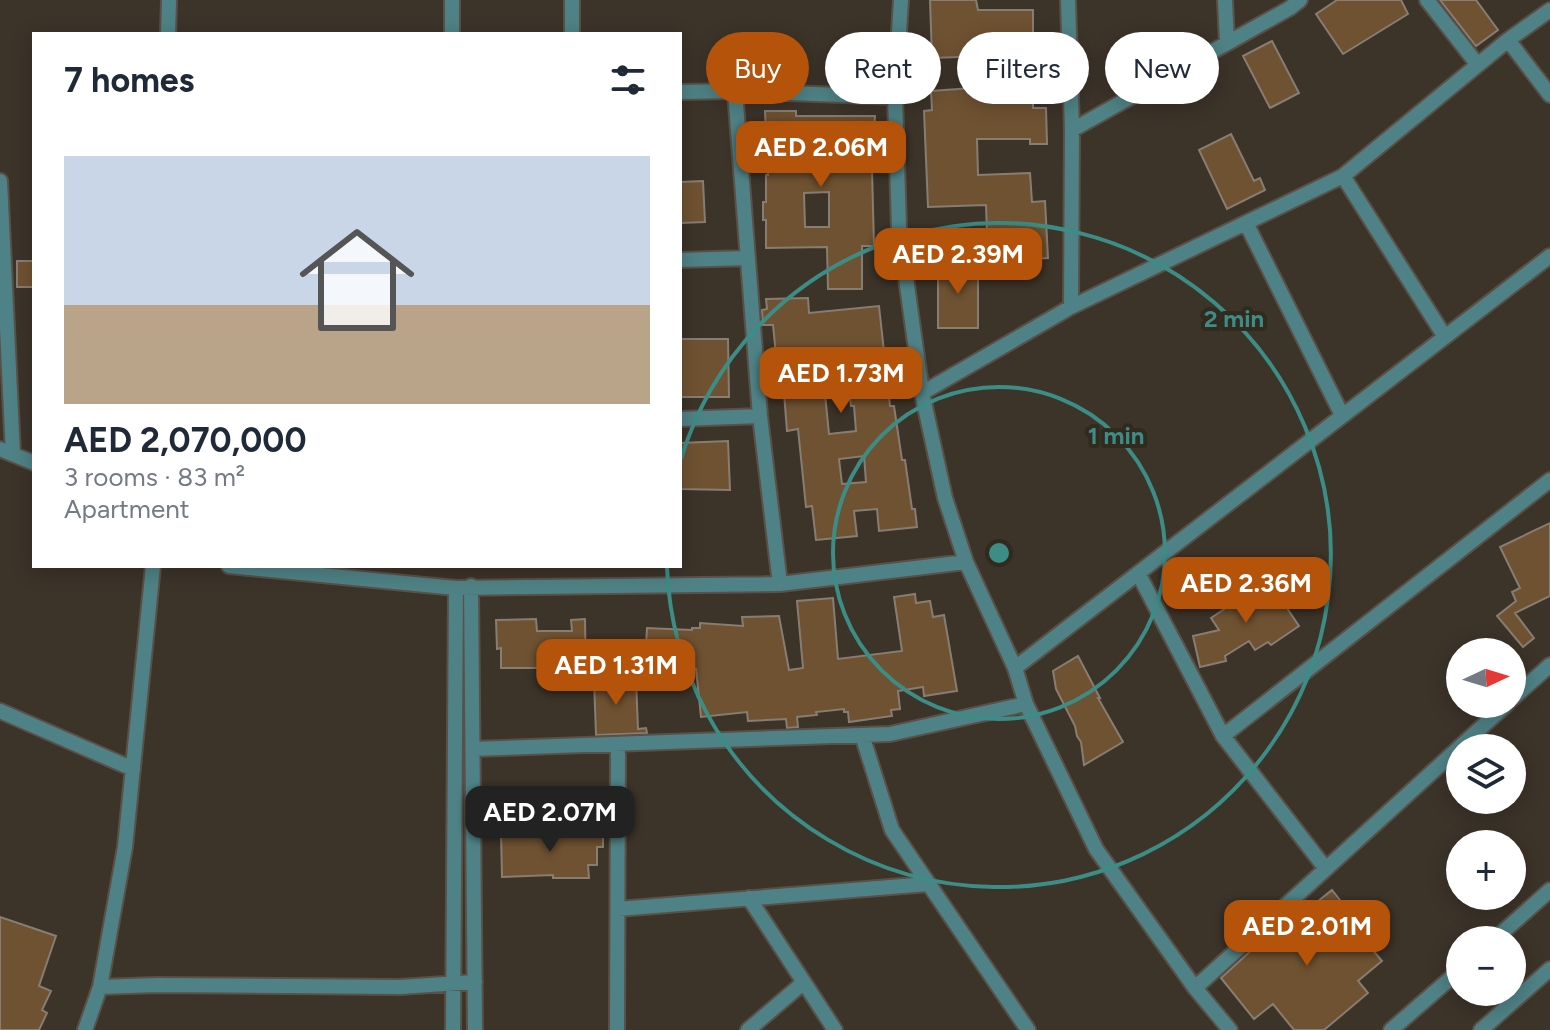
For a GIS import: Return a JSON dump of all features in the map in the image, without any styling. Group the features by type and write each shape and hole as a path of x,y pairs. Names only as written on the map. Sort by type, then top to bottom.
{"street":[{"path":"168,32 169,0"},
{"path":"452,0 452,32"},
{"path":"572,0 572,32"},
{"path":"899,32 901,0"},
{"path":"1068,0 1072,130 1071,307"},
{"path":"1225,0 1227,43"},
{"path":"1072,130 1300,0"},
{"path":"1427,0 1478,65"},
{"path":"922,393 1071,307 1343,176 1508,40 1550,10"},
{"path":"1508,40 1550,95"},
{"path":"682,92 706,92"},
{"path":"736,104 760,416 780,584"},
{"path":"895,104 899,228 922,393 945,498 966,562 1015,668 1026,704 1096,849 1195,988 1230,1030"},
{"path":"1343,176 1445,337"},
{"path":"0,181 6,452 32,462"},
{"path":"1246,223 1342,415"},
{"path":"1015,668 1550,256"},
{"path":"682,260 748,258"},
{"path":"682,419 760,416"},
{"path":"1223,736 1550,480"},
{"path":"270,568 463,587 780,584 966,562"},
{"path":"85,1030 100,987 125,847 153,568"},
{"path":"1138,573 1223,736 1326,869"},
{"path":"463,587 473,749 475,1030"},
{"path":"453,1030 463,587"},
{"path":"1526,686 1550,665"},
{"path":"473,749 890,734 1026,704"},
{"path":"0,711 133,769"},
{"path":"1195,988 1492,718"},
{"path":"862,735 892,830 1028,1030"},
{"path":"617,1030 618,744"},
{"path":"618,909 928,884"},
{"path":"1510,926 1550,890"},
{"path":"749,898 835,1030"},
{"path":"1486,1028 1550,969"},
{"path":"100,987 400,987 475,982"},
{"path":"1391,1030 1446,982"},
{"path":"748,1030 803,983"}],"building":[{"path":"930,0 976,0 978,10 1033,10 1033,32 957,32 957,57 941,58 941,32 931,32"},
{"path":"1337,0 1401,0 1408,14 1343,54 1316,14"},
{"path":"1440,0 1476,0 1498,30 1476,46"},
{"path":"1272,41 1299,93 1270,108 1243,56"},
{"path":"957,89 957,104 1033,104 1033,108 1046,108 1047,144 1030,144 1030,139 977,139 978,175 1030,173 1032,202 1045,201 1048,258 988,261 986,205 928,207 924,111 932,110 932,104 941,104 941,90"},
{"path":"765,111 796,111 796,116 875,116 872,169 874,246 862,246 862,289 828,289 827,247 766,248 763,202 766,202","holes":["829,192 829,227 805,227 804,193"]},
{"path":"1231,134 1254,181 1260,178 1265,190 1227,209 1199,150"},
{"path":"703,181 705,222 682,223 682,182"},
{"path":"17,261 32,261 32,287 17,287"},
{"path":"938,265 978,265 978,328 938,328"},
{"path":"808,298 809,313 879,306 890,406 894,406 917,527 879,531 877,509 854,511 857,536 816,540 812,506 806,507 798,429 787,431 783,380 776,355 773,325 763,325 762,310 767,309 766,299","holes":["848,382 856,431 829,434 824,384","864,456 866,482 842,484 839,459"]},
{"path":"682,339 728,339 729,397 682,397"},
{"path":"728,441 730,490 682,489 682,443"},
{"path":"1550,523 1550,596 1515,613 1534,638 1526,645 1526,638 1515,638 1497,616 1516,601 1512,592 1520,588 1500,547"},
{"path":"1268,580 1299,626 1271,645 1268,642 1255,650 1249,641 1225,656 1226,661 1200,667 1193,636 1219,630 1211,618"},
{"path":"915,594 916,603 930,601 933,617 944,615 957,691 924,696 923,687 898,691 900,709 891,710 892,716 849,722 848,712 844,709 816,712 817,715 797,717 798,727 787,728 786,719 748,721 747,712 701,717 696,669 665,667 664,679 644,678 647,628 692,630 700,628 700,623 743,626 742,617 779,616 789,670 803,668 797,601 833,598 838,659 902,651 894,597"},
{"path":"536,619 537,631 572,631 571,620 585,619 586,679 546,680 546,668 501,668 496,620"},
{"path":"1078,656 1123,742 1084,765 1081,742 1056,689 1053,671"},
{"path":"636,679 638,729 646,728 647,733 596,735 594,680"},
{"path":"603,832 603,847 597,847 597,865 588,865 589,878 553,878 553,875 502,877 501,833"},
{"path":"1332,890 1364,930 1359,934 1382,961 1358,981 1368,993 1324,1030 1294,1030 1273,1004 1254,1019 1221,978 1278,926 1282,930"},
{"path":"0,917 56,936 39,986 51,991 42,1010 47,1013 39,1030 0,1030"}]}
